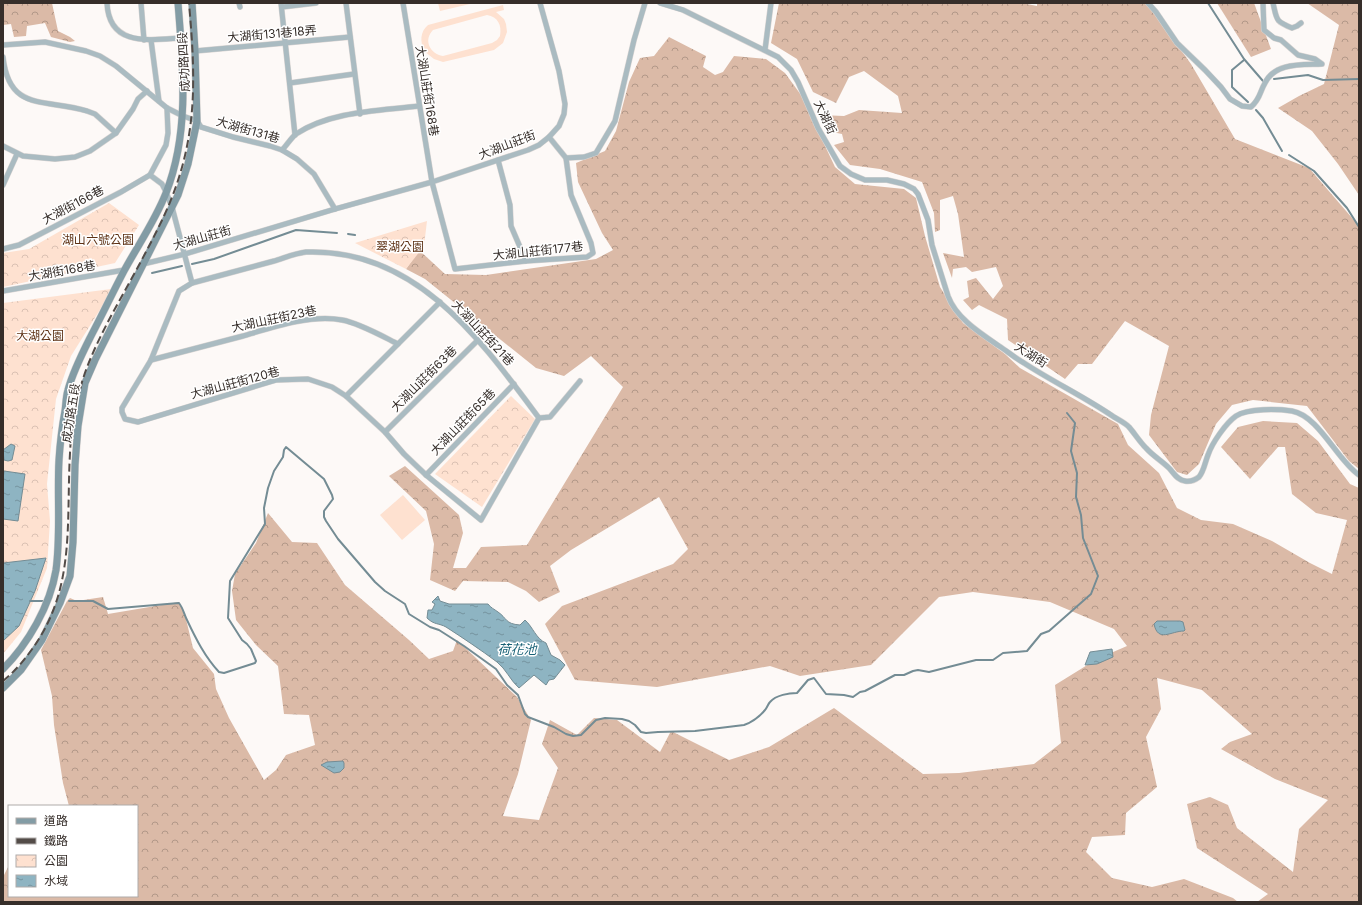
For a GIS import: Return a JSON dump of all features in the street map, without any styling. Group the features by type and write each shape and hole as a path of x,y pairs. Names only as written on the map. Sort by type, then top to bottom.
{"main road":[{"name":"成功路四段","path":"178,3 184,89 183,116"},
{"name":"成功路四段","path":"192,3 196,51 197,121"},
{"name":"成功路五段","path":"3,669 25,642 46,605 56,572 59,540 59,461 62,426 68,389 80,358 124,270 153,222 166,192 180,142 183,116"},
{"name":"成功路五段","path":"3,688 21,670 42,640 59,605 70,576 78,426 85,383 95,360 178,195 188,164 197,121"}],"street":[{"path":"107,3 108,13 114,27 130,38 144,40 181,38"},
{"path":"141,3 144,40"},
{"path":"296,135 282,5 316,3"},
{"path":"346,3 360,114"},
{"name":"大湖山莊街168巷","path":"403,3 432,182 455,269"},
{"name":"大湖山莊街","path":"143,264 185,254 335,208 432,182 539,145 559,126 565,104 559,72 540,3"},
{"path":"549,137 566,158 584,157 596,153 615,121 645,3"},
{"path":"660,3 683,10 765,50 771,3"},
{"path":"1148,3 1178,44 1205,70 1230,99 1242,106 1251,107 1258,101 1265,82 1274,72 1287,66 1322,64 1315,59 1298,55 1282,40 1274,38 1264,30 1263,3"},
{"path":"1273,3 1277,20 1281,24 1292,28 1301,23"},
{"name":"大湖街131巷18弄","path":"196,51 350,37"},
{"path":"151,40 159,101"},
{"name":"大湖街131巷","path":"3,45 45,42 86,50 100,56 116,66 167,108 197,121 201,127 282,150 296,135 317,124 335,118 419,106"},
{"name":"大湖街","path":"765,50 778,57 791,70 798,82 818,128 840,166 851,174 865,180 887,180 904,184 914,189 918,194 928,220 932,245 948,296 951,304 956,310 976,329 1022,362 1098,406 1128,426 1147,449 1166,465 1180,480 1190,481 1195,480 1198,477 1202,471 1208,453 1218,436 1236,416 1246,412 1260,410 1292,411 1301,414 1309,420 1354,472 1359,475"},
{"path":"3,58 5,72 10,85 17,94 27,99 87,110 95,114 116,133"},
{"path":"290,83 354,74"},
{"path":"3,146 23,156 55,159 75,156 90,151 116,133 133,109 138,99 147,91"},
{"path":"167,108 168,133 166,146 150,175 162,184 172,207 192,283"},
{"path":"282,150 297,159 314,174 335,208"},
{"path":"3,185 17,154"},
{"name":"大湖山莊街177巷","path":"455,269 526,261 587,257 593,253 591,243 570,195 566,158"},
{"path":"498,160 510,205 511,226 526,261"},
{"name":"大湖街166巷","path":"3,249 19,245 121,192 150,175"},
{"name":"大湖山莊街21巷","path":"192,283 304,252 332,253 354,256 372,261 389,268 421,287 459,319 499,363 539,418"},
{"name":"大湖街168巷","path":"3,291 124,270"},
{"name":"大湖山莊街120巷","path":"192,283 179,291 151,360 122,408 125,419 138,422 276,380 308,379 332,387 346,396 385,432 404,454 481,520 539,418"},
{"path":"346,396 440,302"},
{"name":"大湖山莊街23巷","path":"151,360 275,327 308,320 327,318 343,320 376,333 398,344"},
{"name":"大湖山莊街63巷","path":"385,432 478,340"},
{"path":"539,418 550,417 580,381"},
{"name":"大湖山莊街65巷","path":"426,474 514,384"}],"green space":[{"path":"3,3 52,3 58,31 75,41 70,42 51,37 45,23 27,26 26,36 14,37 11,24 3,25"},
{"path":"438,3 469,3 470,4 440,11"},
{"path":"779,3 1022,3 1037,6 1037,3 1147,3 1191,64 1235,139 1309,168 1359,226 1359,469 1349,461 1307,406 1253,400 1232,405 1216,424 1199,464 1187,475 1177,472 1149,435 1151,415 1169,346 1125,321 1092,364 1078,364 1065,379 1008,340 1007,319 979,305 972,310 963,300 969,297 967,281 976,278 993,299 1003,286 996,267 972,272 966,267 953,269 952,278 943,253 964,257 958,214 953,196 940,200 940,230 935,232 934,213 922,182 880,169 850,165 834,145 844,142 842,134 827,131 820,115 844,116 859,110 902,113 898,96 864,71 849,77 836,103 813,92 797,59 771,43"},
{"path":"1217,3 1254,3 1271,49 1251,57"},
{"path":"1307,3 1359,3 1359,195 1338,164 1312,131 1278,108 1324,84 1339,25"},
{"path":"503,5 504,10 496,12 504,19 507,32 503,43 494,50 443,62 434,59 424,51 422,34 428,25","holes":["487,15 491,16 500,25 500,36 492,43 443,56 438,55 431,50 428,42 430,34 433,30"]},
{"path":"669,37 706,56 703,67 715,75 723,72 734,56 766,59 785,73 801,95 835,167 855,184 904,189 916,198 925,236 940,287 963,323 1005,354 1020,368 1118,424 1128,445 1159,473 1177,508 1201,520 1233,524 1272,541 1332,574 1347,520 1316,513 1292,494 1285,447 1278,447 1250,479 1221,447 1238,427 1263,421 1297,423 1318,441 1350,484 1359,488 1359,902 1257,902 1268,894 1197,848 1187,804 1210,797 1228,805 1237,828 1293,872 1299,829 1328,800 1275,779 1221,749 1230,742 1252,734 1202,690 1157,678 1161,709 1146,737 1157,787 1126,813 1125,835 1092,837 1086,852 1112,878 1152,887 1184,879 1233,898 1238,902 3,902 3,877 8,867 8,897 138,897 138,805 69,805 63,783 54,725 52,696 41,650 70,598 77,601 103,597 108,614 179,602 185,615 193,648 214,674 216,689 229,718 264,780 276,770 286,755 315,745 309,715 284,714 278,666 256,645 236,620 232,591 235,574 256,543 268,513 292,542 317,543 345,585 429,659 453,651 457,640 517,697 531,720 518,774 503,816 539,820 558,768 542,744 550,720 577,735 594,718 617,720 660,752 671,731 729,760 769,747 834,708 923,774 959,773 1034,764 1061,743 1055,685 1097,659 1127,646 1114,629 1050,602 973,592 939,597 871,665 800,676 770,666 657,687 575,680 545,624 562,606 673,564 688,549 659,497 571,550 550,566 560,592 539,602 526,591 508,582 463,581 455,591 430,580 434,544 426,511 389,476 405,466 459,515 463,533 453,568 466,568 481,547 527,545 623,387 591,356 564,376 536,368 425,279 406,269 419,250 445,274 486,275 596,259 613,250 602,233 578,182 576,163 605,151 616,131 629,82 640,58 654,56"},
{"name":"湖山六號公園","path":"109,203 139,225 115,263 3,287 3,253 29,249"},
{"name":"翠湖公園","path":"427,221 424,246 406,269 355,243"},
{"name":"大湖公園","path":"111,289 71,356 56,399 47,484 50,521 47,568 21,632 3,654 3,303"},
{"path":"511,396 535,419 482,507 435,474"},
{"path":"403,495 425,520 402,540 380,515"}],"water":[{"path":"11,444 15,446 12,460 4,460 3,450"},
{"path":"4,471 25,474 18,521 3,519"},
{"path":"46,558 35,591 19,626 3,641 3,563"},
{"name":"荷花池","path":"438,596 440,601 449,604 488,604 509,622 515,624 520,625 525,620 537,636 546,643 551,655 565,665 554,679 549,680 546,685 534,675 519,688 497,662 446,627 432,622 427,618 428,610 432,610 435,604 432,602"},
{"path":"1157,621 1180,621 1183,622 1185,630 1162,635 1156,630 1154,624"},
{"path":"1112,649 1113,657 1097,664 1085,665 1090,652"},
{"path":"343,761 344,768 340,772 334,773 321,765 327,762"}],"waterway":[{"path":"1208,3 1244,59 1263,81"},
{"path":"1244,60 1232,70 1232,87 1248,102"},
{"path":"1274,79 1308,75 1323,80 1359,79"},
{"path":"1256,110 1263,118 1282,151"},
{"path":"1289,155 1314,171 1347,208 1359,227"},
{"path":"192,264 214,259 296,230 337,233"},
{"path":"348,234 355,235"},
{"path":"152,273 182,266"},
{"path":"69,601 93,601 108,609 179,603 201,648 219,672 224,673 255,663 256,661 251,649 242,640 228,618 230,581 265,524 264,508 268,488 274,471 283,457 286,447 324,479 333,499 324,511 324,517 338,539 375,582 385,591 405,604 409,614 430,627 439,630 496,669 507,685 518,695 525,714 528,717 573,736 581,735 596,720 605,718 629,721 641,732 646,733 695,731 744,725 753,721 773,700 783,695 797,693 808,680 814,678 826,694 853,697 895,675 904,675 918,670 929,672 976,660 993,660 1003,653 1027,651 1041,634 1049,631 1091,594 1098,576 1083,538 1081,515 1076,497 1077,473 1071,451 1075,423 1067,413"},
{"path":"30,601 43,601"}],"railway":[{"path":"3,681 17,668 30,652 45,629 55,605 62,581 66,557 71,444 74,417 82,382 91,357 103,332 164,216 175,189 183,163 189,137 193,86 193,59 189,3"}]}
